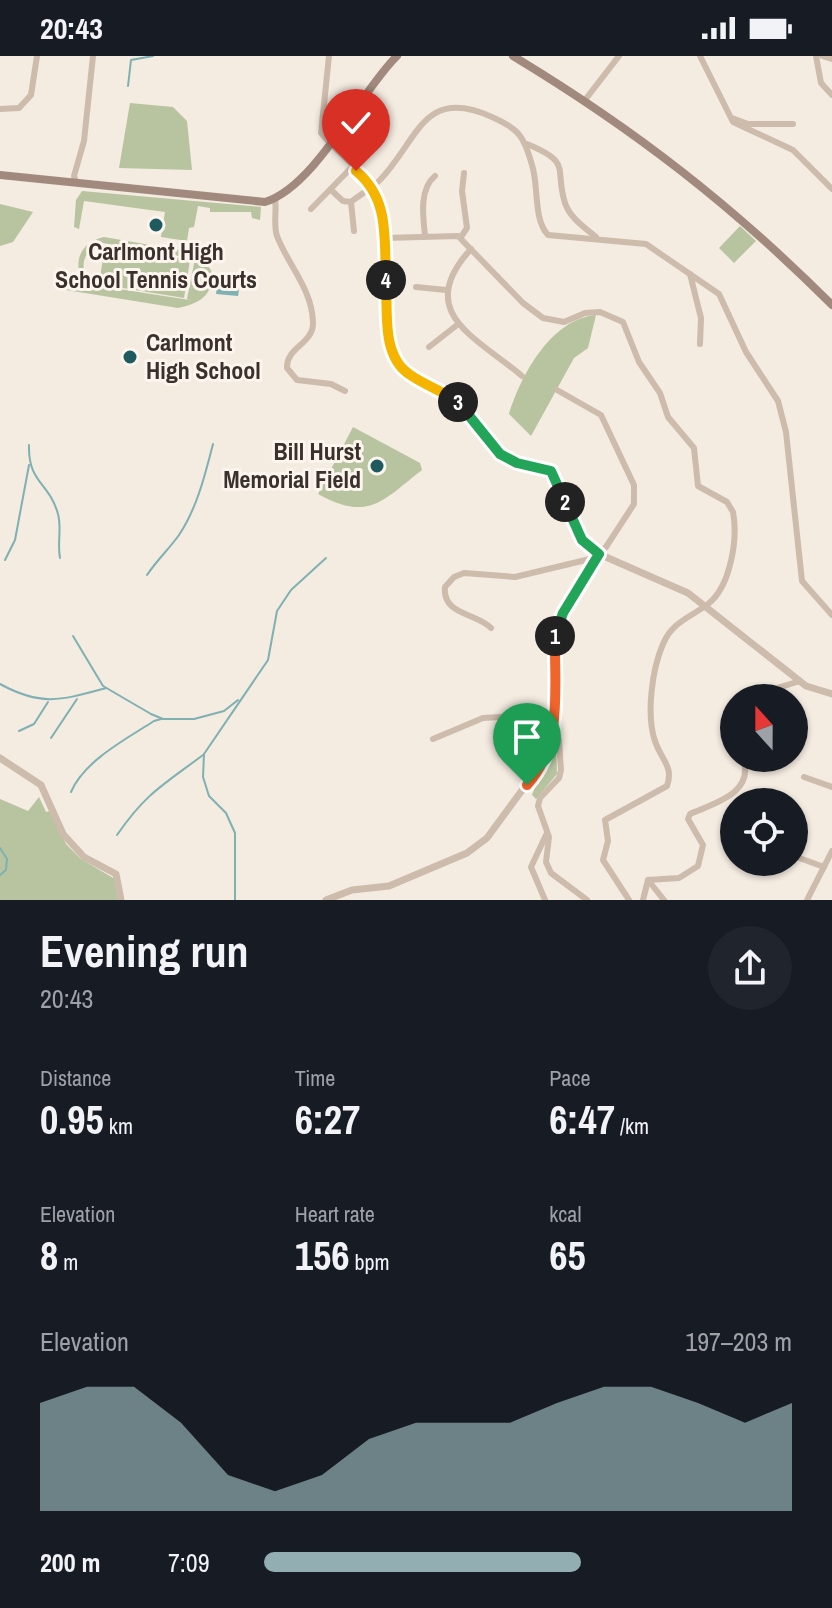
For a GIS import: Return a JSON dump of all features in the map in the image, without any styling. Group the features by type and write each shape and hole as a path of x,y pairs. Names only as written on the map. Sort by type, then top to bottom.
{"main road":[{"path":"0,175 265,202 275,199 330,146 397,56"},
{"path":"513,56 585,100 707,188 762,235 832,305"}],"street":[{"path":"0,109 19,108 31,95 37,56"},
{"path":"76,182 74,176 84,141 93,56"},
{"path":"329,56 321,133 330,146 373,187 381,203 390,343 396,360 407,373 460,404 500,454 517,463 551,471 578,534 599,554 675,586 800,681 818,692 832,694"},
{"path":"585,100 619,56"},
{"path":"700,56 729,117 742,128 793,150 832,189"},
{"path":"832,59 819,56 821,83 832,95"},
{"path":"331,190 341,200 351,202 373,187 423,124 449,106 470,107 512,126 526,144 539,191 540,223 546,233 557,238 596,237 646,244 719,294 746,352 778,401 786,432 802,581 832,615"},
{"path":"729,117 748,124 793,124"},
{"path":"526,144 547,153 558,164 568,211 596,237"},
{"path":"311,209 352,167"},
{"path":"461,237 467,228 462,191 464,173"},
{"path":"425,235 423,206 428,182 435,176"},
{"path":"275,199 276,233 303,283 313,318 311,333 289,356 287,368 297,380 331,384 345,391"},
{"path":"351,202 354,231"},
{"path":"384,238 425,235 461,237 523,303 543,318 564,322 585,313 600,312 616,316 626,327 639,362 660,393 668,417 694,448 698,486 727,502 733,512 725,582 705,606 678,622 660,652 651,719 655,742 669,766 667,786 605,820 608,841 603,860 629,900"},
{"path":"471,249 454,270 446,290 449,309 457,325 522,376"},
{"path":"690,274 701,318 700,344"},
{"path":"416,287 446,290"},
{"path":"429,347 457,325"},
{"path":"326,900 352,890 389,886 476,848 538,772 553,730 557,629 599,554 634,504 635,489 601,415 557,390"},
{"path":"491,628 459,612 447,600 445,587 454,577 464,573 515,577 586,561 599,554"},
{"path":"790,684 800,681"},
{"path":"433,739 483,718 500,717 553,730 559,740 561,770 559,778 540,798 538,806 547,833 548,868 587,900"},
{"path":"0,758 41,785 63,834 84,857 116,874 121,900"},
{"path":"648,880 679,878 698,866 703,845 688,819 690,814 737,792 744,772"},
{"path":"804,777 832,787"},
{"path":"545,900 531,867 547,833"},
{"path":"807,900 832,851"},
{"path":"808,861 824,867"},
{"path":"643,900 648,880"},
{"path":"648,880 664,900"}],"green space":[{"path":"130,103 173,107 187,121 192,170 119,168"},
{"path":"82,191 261,207 260,220 252,218 251,212 210,212 210,208 198,206 194,227 189,228 187,241 161,237 165,212 84,201 79,229 74,227 76,200"},
{"path":"0,204 33,212 13,242 0,246"},
{"path":"740,226 756,241 734,263 719,248"},
{"path":"104,237 197,253 211,270 208,292 198,301 178,308 60,289 61,282 85,286 78,263 83,250","holes":["103,243 195,259 187,299 190,300 93,285 84,267 86,255"]},
{"path":"105,246 190,260 184,298 99,284"},
{"path":"596,315 588,348 574,358 531,436 509,414 521,383 540,351 552,338 580,319"},
{"name":"Bill Hurst Memorial Field","path":"353,427 420,463 422,470 385,499 363,507 335,502 318,494"},
{"path":"556,740 557,774 536,799 532,795"},
{"path":"39,797 46,812 50,811 66,844 81,859 115,879 118,900 0,900 0,799 28,811"}],"water":[{"path":"219,275 241,278 238,296 216,294"}],"waterway":[{"path":"128,86 131,60 153,56"},
{"path":"147,575 179,535 191,514 213,444"},
{"path":"29,445 35,475 50,495 58,514 60,558"},
{"path":"5,560 15,540 29,465"},
{"path":"235,900 235,833 226,813 209,796 203,777 204,754 268,660 277,611 291,590 326,558"},
{"path":"73,636 103,686 163,719 194,719 224,711 238,700"},
{"path":"0,684 40,699 77,696 106,688"},
{"path":"51,738 77,699"},
{"path":"19,731 34,724 48,702"},
{"path":"71,792 86,770 107,752 161,719"},
{"path":"117,835 146,799 203,755"},
{"path":"0,848 7,859 6,870 0,875"}],"place":[{"name":"Carlmont High School Tennis Courts","path":"156,225"},
{"name":"Carlmont High School","path":"130,357"},
{"name":"Bill Hurst Memorial Field","path":"377,466"}],"route":[{"path":"356,171 373,187 381,203 390,343 396,360 407,373 460,404 500,454 517,463 544,466 551,471 556,476 578,534 599,554 559,621 555,635 553,730 542,767 527,785"}]}
